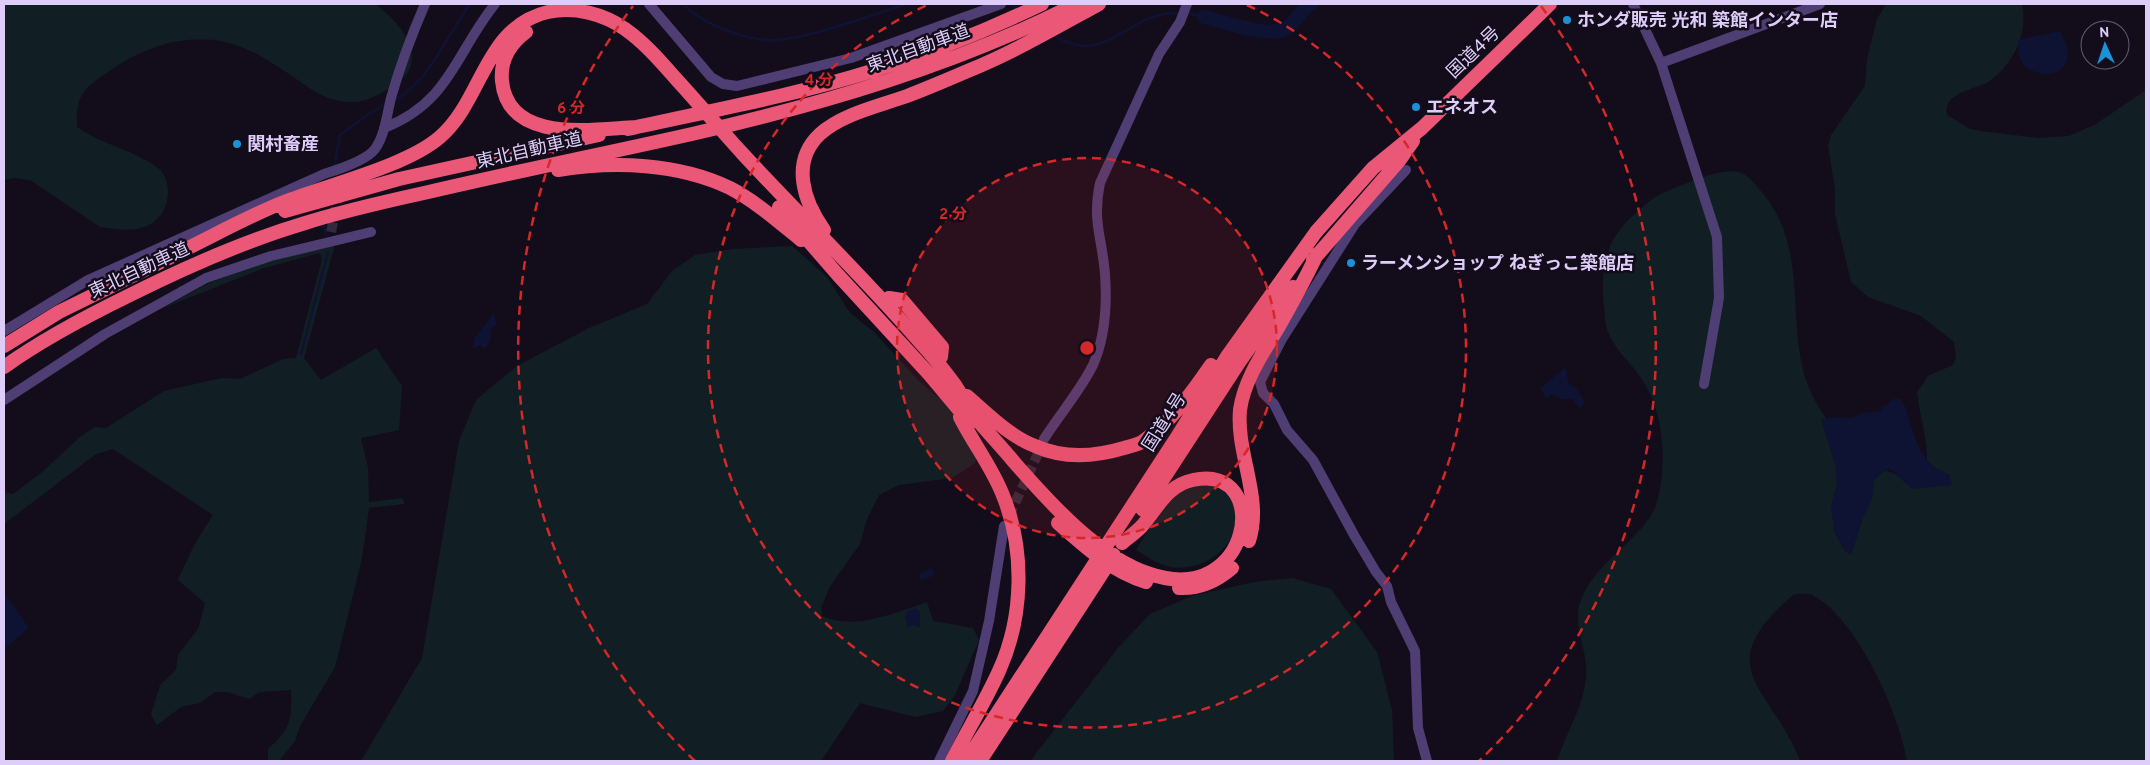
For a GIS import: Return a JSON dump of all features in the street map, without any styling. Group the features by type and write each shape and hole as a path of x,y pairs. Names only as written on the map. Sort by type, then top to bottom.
{"highway":[{"name":"東北自動車道","path":"4,346 59,312 167,258 231,230 294,208 345,193 742,105 872,71 1014,17 1042,4"},
{"path":"1099,4 1074,9 974,69 843,119 820,134 805,157 802,175 804,194 841,269 879,320 938,384 953,389 1010,432 1034,446 1056,453 1083,456 1110,452 1140,443 1163,425 1188,399 1284,263 1316,232"},
{"name":"国道4号","path":"966,761 1177,437 1228,355 1316,232 1373,168 1422,128 1550,4"},
{"path":"167,258 280,204 414,153 440,137 459,115 487,62 505,38 526,21 549,12 570,10 596,14 621,26 654,54 677,87"},
{"path":"636,127 560,129 538,126 525,120 507,100 503,88 502,73 508,51 524,34 542,23 564,19 587,20 624,38 677,87 739,156 805,235 841,269"},
{"name":"東北自動車道","path":"4,366 67,326 172,274 245,243 303,223 464,184 693,134 809,104 1033,32"},
{"name":"国道4号","path":"980,761 1240,360 1317,254 1361,210 1422,128"},
{"path":"464,184 562,169 606,166 675,170 706,178 731,189 841,269 873,291 889,298 942,363 1003,495 1014,534 1018,567 1016,611 1009,645 1000,670 952,761"},
{"path":"953,389 1036,502 1083,538 1108,552 1127,569 1166,588 1200,586 1215,581 1230,570 1240,558 1249,540 1254,520 1252,495 1243,455 1240,410 1248,380 1304,282 1317,254"},
{"path":"873,291 942,363"},
{"path":"1122,542 1138,531 1164,496 1181,484 1194,479 1209,478 1225,484 1236,495 1242,507 1242,532 1236,546 1217,568 1202,576 1177,580 1127,569"}],"street":[{"path":"4,331 88,280 328,173 342,171 375,150 384,128 391,97 416,25 426,4"},
{"path":"384,128 416,113 438,92 495,4"},
{"path":"649,4 711,76 723,84 737,86 851,58 999,5"},
{"path":"1633,4 1661,63 1717,237 1719,298 1704,384"},
{"path":"1661,63 1820,4"},
{"path":"1044,439 1086,377 1100,344 1105,296 1105,274 1096,224 1096,203 1100,183 1159,54 1180,22 1186,5"},
{"path":"1406,170 1361,210 1282,339 1265,369 1260,387 1274,404 1287,430 1313,460 1376,572 1388,586 1391,602 1415,651 1418,728 1427,761"},
{"path":"1345,198 1361,210"},
{"path":"4,400 105,334 206,278 332,236 371,232"},
{"path":"938,761 973,691 989,621 1004,526"}],"shaded area":[{"path":"4,4 375,4 392,19 407,38 412,60 409,71 398,84 373,97 354,102 340,101 324,96 263,57 229,43 195,39 178,41 144,51 129,59 90,85 85,91 78,106 77,127 97,139 141,157 159,169 168,186 167,201 158,218 145,227 123,230 100,227 30,180 14,178 4,180"},
{"path":"1886,4 2022,4 2023,25 2021,36 2018,46 2007,64 1991,80 1955,96 1947,107 1947,115 1970,129 2039,138 2069,136 2096,124 2146,90 2146,761 1907,761 1903,742 1885,694 1860,645 1844,623 1828,606 1812,595 1805,594 1793,595 1767,620 1754,642 1750,660 1753,678 1788,735 1800,761 1557,761 1585,688 1586,667 1578,619 1578,609 1581,600 1596,575 1635,536 1652,514 1660,489 1663,451 1660,425 1655,407 1644,382 1619,351 1609,334 1605,321 1603,293 1607,254 1612,243 1618,232 1627,222 1650,201 1687,183 1721,172 1739,172 1751,180 1775,212 1785,235 1791,259 1801,359 1807,383 1816,403 1843,439 1875,464 1899,475 1907,476 1926,471 1926,440 1917,392 1928,376 1953,365 1956,357 1954,342 1921,316 1868,297 1851,282 1835,214 1835,189 1828,146 1831,135 1865,86 1867,59 1877,19"},
{"path":"2060,31 2068,53 2062,68 2048,74 2040,73 2025,66 2019,57 2018,40"},
{"path":"335,244 304,358 321,380 376,348 402,386 399,430 361,438 368,468 369,502 403,498 404,504 369,508 362,558 335,667 300,726 295,741 279,761 268,761 268,749 286,729 288,723 291,709 291,690 259,692 250,699 227,692 215,692 200,703 181,707 157,725 151,715 160,685 176,670 178,655 198,629 205,603 178,580 194,545 213,515 113,449 96,454 4,524 4,490 7,493 13,494 41,473 80,437 95,427 106,428 164,391 222,378 240,379 283,359 296,358 322,259 320,253 264,268 163,308 205,285 254,265"},
{"path":"792,246 827,277 850,313 874,332 917,379 935,395 968,416 979,432 982,447 974,464 952,478 899,485 879,495 867,519 860,544 829,588 821,608 822,616 848,622 875,619 927,602 933,621 973,628 979,640 955,695 943,711 915,717 860,703 821,761 361,761 422,658 459,441 476,400 517,366 589,328 647,304 672,271 695,255 733,249"},
{"path":"494,313 497,325 490,329 491,339 485,349 480,345 473,349 474,339"},
{"path":"1565,367 1569,384 1575,387 1585,402 1581,409 1572,399 1561,399 1552,394 1546,399 1541,388"},
{"path":"1893,399 1900,399 1905,405 1913,432 1924,455 1934,466 1949,474 1952,485 1912,489 1889,468 1874,480 1872,500 1863,518 1851,555 1845,551 1834,532 1831,505 1837,484 1835,464 1821,420 1831,417 1850,418 1860,413 1878,412"},
{"path":"1208,483 1221,487 1226,491 1233,503 1236,517 1234,531 1220,553 1195,565 1181,567 1163,565 1136,550 1160,511 1174,493"},
{"path":"931,568 935,575 922,580 919,578 919,574"},
{"path":"1292,578 1331,589 1377,652 1392,710 1394,761 1030,761 1118,648 1150,614 1192,596 1254,582"},
{"path":"4,592 29,628 4,649"},
{"path":"917,608 920,612 920,627 912,625 908,627 905,617 907,611"}],"waterway":[{"path":"393,101 417,83 427,71 470,4"},
{"path":"683,4 700,18 732,33 766,40 780,40 816,33 907,4"},
{"path":"1010,4 1019,10"},
{"path":"1204,17 1258,30 1279,31 1287,28 1311,4"},
{"path":"1054,35 1072,44 1088,46 1103,43 1145,20 1161,15 1179,13"},
{"path":"1187,13 1204,17"},
{"path":"334,167 340,135 370,113 385,105"},
{"path":"324,227 326,235"},
{"path":"301,354 328,252"}],"tunnel":[{"path":"331,232 340,190"},
{"path":"1009,516 1043,443"}],"place":[{"name":"ホンダ販売 光和 築館インター店","path":"1567,20"},
{"name":"エネオス","path":"1416,107"},
{"name":"関村畜産","path":"237,144"},
{"name":"ラーメンショップ ねぎっこ築館店","path":"1351,263"}]}
